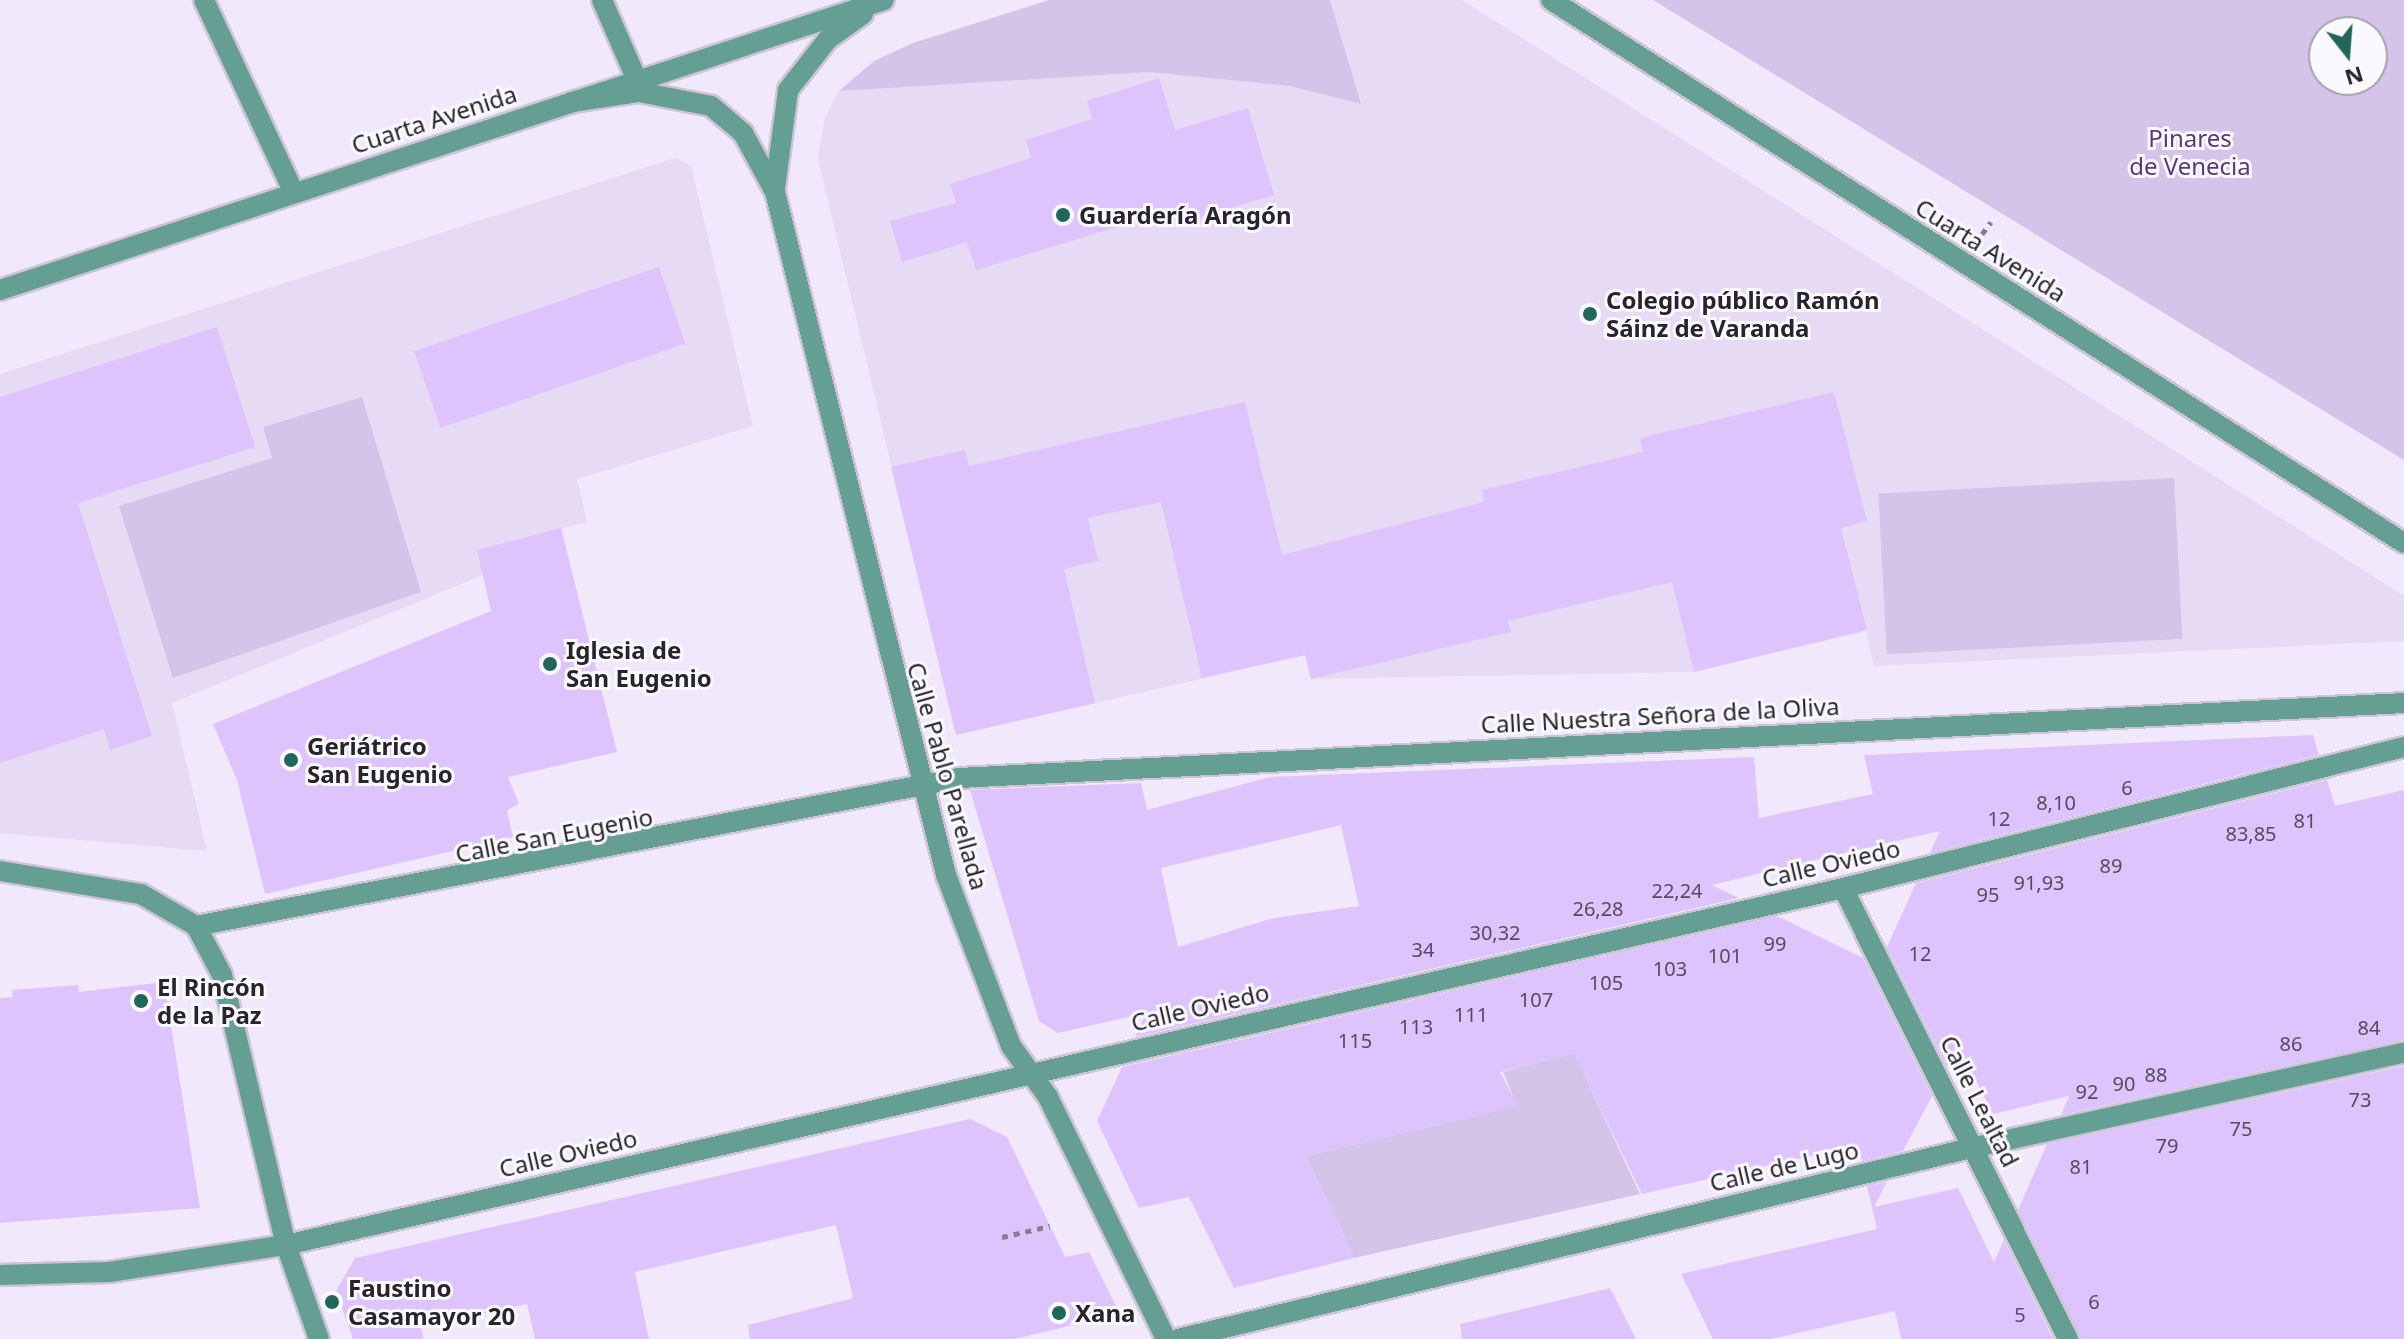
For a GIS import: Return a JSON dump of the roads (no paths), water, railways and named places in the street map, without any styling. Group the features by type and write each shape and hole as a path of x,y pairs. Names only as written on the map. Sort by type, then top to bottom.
{"street":[{"path":"204,0 293,191"},
{"path":"602,0 636,78"},
{"name":"Cuarta Avenida","path":"0,290 293,191 572,102 636,78 886,0"},
{"name":"Calle Pablo Parellada","path":"775,192 779,123 803,64 886,0"},
{"name":"Cuarta Avenida","path":"1551,0 2404,543"},
{"name":"Calle Pablo Parellada","path":"572,102 639,92 711,106 743,133 775,192 920,786 995,1010 1030,1072 1166,1339"},
{"name":"Calle Nuestra Señora de la Oliva","path":"920,786 959,778 2404,703"},
{"name":"Calle Oviedo","path":"0,1275 109,1272 286,1245 1843,888 2404,747"},
{"name":"Calle San Eugenio","path":"196,926 920,786"},
{"path":"0,871 141,894 196,926 213,955 286,1245 319,1339"},
{"name":"Calle Lealtad","path":"1843,888 1975,1147 2068,1339"},
{"name":"Calle de Lugo","path":"1178,1339 1975,1147 2404,1053"}],"place":[{"name":"Guardería Aragón","path":"1063,215"},
{"name":"Colegio público Ramón Sáinz de Varanda","path":"1590,314"},
{"name":"Iglesia de San Eugenio","path":"550,664"},
{"name":"Geriátrico San Eugenio","path":"291,760"},
{"name":"El Rincón de la Paz","path":"141,1001"},
{"name":"Faustino Casamayor 20","path":"332,1302"},
{"name":"Xana","path":"1059,1313"}],"park label":[{"name":"Pinares de Venecia","path":"2190,152"}]}
